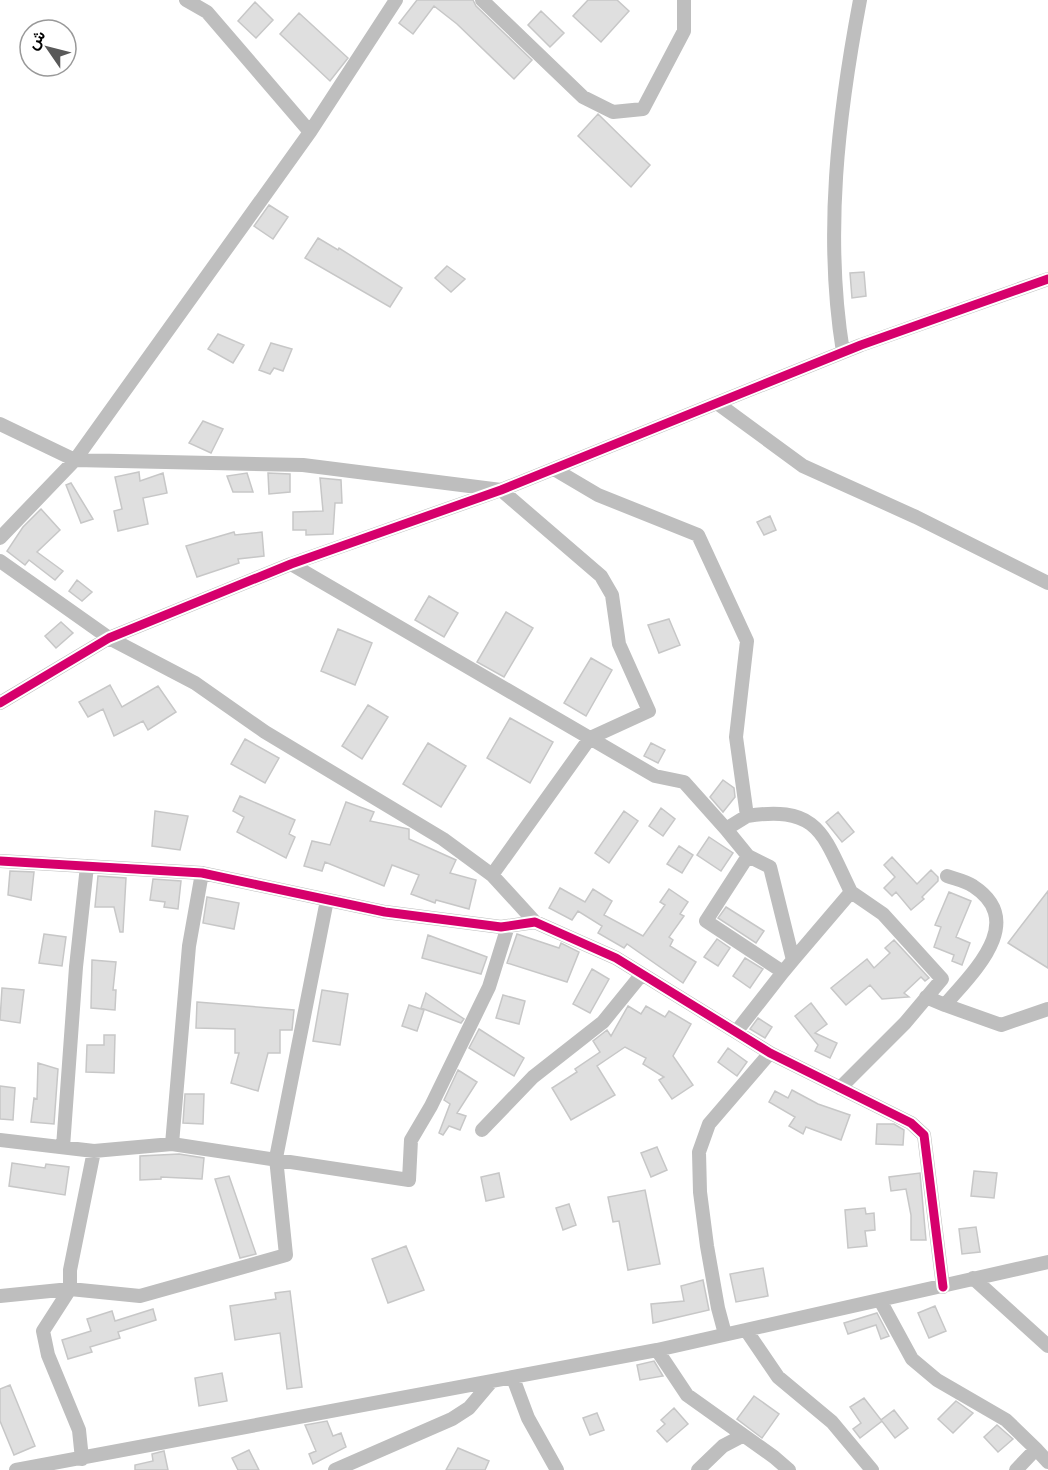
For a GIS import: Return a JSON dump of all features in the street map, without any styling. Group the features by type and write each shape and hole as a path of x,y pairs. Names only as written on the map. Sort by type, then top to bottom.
{"street":[{"path":"186,0 207,12 310,132"},
{"path":"0,538 75,460 310,132 396,0"},
{"path":"482,0 583,97 613,112 642,109 684,31 684,0"},
{"path":"843,352 832,241 845,88 860,0"},
{"path":"0,703 109,638 291,564 501,490 843,352 1048,279"},
{"path":"717,403 803,466 916,517 1048,583"},
{"path":"0,424 75,460 303,465 501,490 601,576 612,595 618,644 649,711 590,738 492,875"},
{"path":"554,469 598,495 698,535 747,641 736,737 747,816"},
{"path":"0,561 109,638 195,683 265,732 443,839 492,875 535,922 615,958 770,1053 911,1123 924,1135 943,1287"},
{"path":"291,564 655,776 684,782 748,855 770,867 793,960"},
{"path":"726,829 747,816 777,812 804,819 823,835 851,892 883,914 942,979 840,1088"},
{"path":"748,855 706,921 783,972"},
{"path":"0,861 202,873 385,912 508,926 535,922"},
{"path":"63,1147 76,967 87,866"},
{"path":"172,1144 189,946 202,873"},
{"path":"945,1005 985,958 997,935 994,909 973,886 947,876"},
{"path":"736,1032 851,892"},
{"path":"0,1296 69,1289 140,1296 286,1255 276,1158 327,900"},
{"path":"0,1140 94,1150 172,1144 276,1158 408,1180 411,1140 431,1106 489,987 508,926"},
{"path":"482,1131 532,1077 603,1022 642,974"},
{"path":"926,998 1001,1025 1048,1009"},
{"path":"725,1334 707,1246 700,1192 699,1152 710,1124 770,1053"},
{"path":"82,1459 79,1430 48,1355 43,1331 69,1289 70,1270 94,1150"},
{"path":"16,1470 657,1350 881,1302 973,1278 1048,1262"},
{"path":"973,1278 1048,1347"},
{"path":"881,1302 912,1359 937,1380 1006,1420 1048,1462"},
{"path":"746,1330 778,1377 831,1422 872,1470"},
{"path":"657,1350 687,1395 742,1436 774,1456 789,1470"},
{"path":"513,1378 528,1418 557,1470"},
{"path":"335,1470 452,1419 469,1408 492,1382"},
{"path":"698,1470 723,1446 742,1436"},
{"path":"1016,1470 1036,1449"}],"building":[{"path":"417,0 473,0 476,6 532,60 514,79 457,24 434,6 413,34 399,23"},
{"path":"588,0 617,0 629,11 601,42 573,16"},
{"path":"255,2 273,20 256,38 238,21"},
{"path":"541,11 564,33 550,47 528,25"},
{"path":"299,13 348,58 330,81 280,34"},
{"path":"598,114 650,165 631,187 578,136"},
{"path":"269,205 288,217 273,239 254,226"},
{"path":"318,238 338,250 339,248 402,288 390,307 305,258"},
{"path":"447,266 465,279 451,292 435,278"},
{"path":"864,272 866,296 852,298 850,273"},
{"path":"218,334 244,345 233,363 208,349"},
{"path":"271,343 292,349 283,371 274,368 270,374 259,370"},
{"path":"203,421 223,429 211,453 189,443"},
{"path":"139,472 140,481 163,473 167,493 143,498 148,524 118,531 114,511 122,509 115,477"},
{"path":"247,473 253,492 233,492 227,476"},
{"path":"268,473 290,474 290,492 269,494"},
{"path":"320,478 341,480 342,503 335,503 333,534 306,535 306,530 293,530 293,512 323,511"},
{"path":"71,483 93,519 81,523 66,485"},
{"path":"41,509 60,530 37,552 63,571 55,580 29,560 25,565 7,551 23,527"},
{"path":"770,516 776,530 764,535 757,522"},
{"path":"234,532 235,535 262,532 264,556 238,559 239,563 197,577 186,546"},
{"path":"77,580 92,592 82,601 69,591"},
{"path":"429,596 458,613 444,637 415,620"},
{"path":"506,612 533,628 504,677 477,662"},
{"path":"669,619 680,645 659,653 648,625"},
{"path":"61,622 73,633 56,648 45,636"},
{"path":"338,629 372,643 355,685 321,671"},
{"path":"591,658 612,670 586,716 564,703"},
{"path":"110,685 122,707 158,686 176,712 148,730 143,721 114,736 103,709 88,717 79,702"},
{"path":"368,705 388,717 362,759 342,746"},
{"path":"510,718 553,742 530,783 487,758"},
{"path":"245,739 279,758 265,783 231,764"},
{"path":"428,743 466,766 441,807 403,784"},
{"path":"651,743 665,750 658,763 644,756"},
{"path":"723,780 734,788 735,797 723,812 710,797"},
{"path":"240,796 295,820 289,834 295,837 286,858 237,832 244,817 233,811"},
{"path":"346,802 374,812 370,821 409,829 409,839 456,860 450,873 476,880 469,909 436,900 435,903 411,894 419,875 392,865 384,886 325,862 322,871 304,866 312,841 330,845"},
{"path":"661,808 675,819 663,836 649,826"},
{"path":"155,811 188,816 180,850 152,846"},
{"path":"624,811 638,821 609,863 595,853"},
{"path":"838,812 854,832 842,842 826,822"},
{"path":"709,837 733,853 721,871 697,855"},
{"path":"679,846 693,855 682,873 667,864"},
{"path":"892,857 917,884 931,870 938,877 938,881 922,897 924,899 911,910 896,892 892,896 884,888 895,877 884,865"},
{"path":"10,871 34,872 31,900 8,895"},
{"path":"98,876 126,878 123,932 120,932 114,907 95,907"},
{"path":"153,879 181,881 178,909 164,907 165,902 150,900"},
{"path":"560,888 585,902 593,889 612,901 604,915 643,936 665,905 660,902 669,889 688,902 680,914 684,916 669,937 673,940 670,946 696,962 683,983 627,944 624,948 598,933 602,926 578,911 572,920 549,908"},
{"path":"1048,891 1048,968 1008,943"},
{"path":"949,892 971,901 956,937 970,943 962,965 952,961 954,955 934,947 941,927 935,925"},
{"path":"207,897 239,903 234,929 203,923"},
{"path":"726,907 764,931 756,943 718,918"},
{"path":"44,934 66,937 62,966 39,963"},
{"path":"517,934 559,948 561,943 579,952 567,982 507,963"},
{"path":"428,935 487,957 481,974 422,958"},
{"path":"717,939 730,948 718,966 704,957"},
{"path":"894,940 929,978 925,981 921,977 904,993 909,997 882,999 870,985 846,1005 831,988 867,959 874,968 890,953 885,948"},
{"path":"745,958 763,969 750,988 733,976"},
{"path":"92,960 116,962 113,990 116,990 115,1010 91,1008"},
{"path":"592,969 609,979 590,1013 573,1004"},
{"path":"2,988 24,990 20,1023 0,1020"},
{"path":"322,990 348,994 340,1045 313,1041"},
{"path":"426,993 464,1019 461,1023 421,1008"},
{"path":"503,995 525,1001 519,1024 496,1018"},
{"path":"197,1002 294,1010 292,1030 280,1030 280,1053 268,1053 258,1091 231,1083 239,1053 235,1053 235,1029 196,1028"},
{"path":"811,1003 827,1024 815,1033 837,1043 830,1058 815,1051 818,1045 795,1016"},
{"path":"409,1005 424,1010 417,1031 402,1026"},
{"path":"628,1006 641,1014 646,1006 665,1017 669,1011 691,1024 673,1056 693,1085 672,1099 659,1080 664,1077 643,1064 646,1058 625,1047 597,1066 615,1095 571,1120 552,1088 577,1072 575,1069 600,1052 593,1041 607,1030 611,1036"},
{"path":"758,1018 772,1027 765,1038 750,1029"},
{"path":"479,1029 524,1058 514,1076 469,1048"},
{"path":"104,1035 115,1035 114,1073 86,1072 87,1045 104,1045"},
{"path":"728,1048 747,1062 737,1076 718,1062"},
{"path":"38,1063 58,1069 54,1124 31,1122 34,1098 37,1099"},
{"path":"458,1070 477,1082 457,1113 466,1116 460,1130 449,1126 443,1135 439,1133 450,1104 444,1100"},
{"path":"0,1086 15,1088 13,1120 0,1119"},
{"path":"792,1090 818,1104 850,1115 841,1140 806,1127 803,1134 789,1126 795,1117 769,1102 775,1091 788,1098"},
{"path":"185,1094 204,1094 203,1124 183,1123"},
{"path":"877,1124 894,1124 904,1130 903,1145 876,1144"},
{"path":"657,1147 667,1170 651,1177 641,1153"},
{"path":"179,1154 204,1158 202,1179 161,1177 161,1179 140,1180 140,1156"},
{"path":"12,1163 45,1168 46,1164 69,1167 65,1195 9,1186"},
{"path":"974,1171 997,1173 994,1198 971,1196"},
{"path":"499,1173 504,1197 486,1201 481,1177"},
{"path":"920,1173 926,1240 911,1240 911,1215 906,1189 891,1191 889,1177"},
{"path":"229,1176 256,1254 240,1258 215,1179"},
{"path":"645,1190 660,1264 628,1270 619,1221 613,1222 608,1197"},
{"path":"569,1204 576,1225 563,1230 556,1208"},
{"path":"865,1208 866,1214 874,1213 875,1230 865,1231 867,1246 848,1248 845,1210"},
{"path":"976,1227 980,1252 962,1254 959,1229"},
{"path":"406,1246 424,1290 388,1303 372,1259"},
{"path":"763,1268 768,1296 736,1302 730,1274"},
{"path":"703,1280 709,1310 653,1323 651,1304 684,1301 681,1286"},
{"path":"290,1291 302,1387 287,1389 280,1333 235,1340 230,1306 276,1299 275,1293"},
{"path":"935,1306 946,1331 929,1338 918,1313"},
{"path":"153,1309 156,1320 118,1332 120,1338 90,1347 92,1352 68,1359 62,1340 91,1331 87,1319 112,1311 115,1321"},
{"path":"877,1313 889,1336 881,1339 876,1325 848,1334 844,1323"},
{"path":"654,1361 663,1376 640,1380 637,1365"},
{"path":"222,1373 227,1401 199,1406 195,1378"},
{"path":"10,1385 35,1446 14,1455 0,1421 0,1389"},
{"path":"754,1396 779,1414 762,1438 737,1419"},
{"path":"864,1398 882,1421 860,1438 853,1429 861,1423 850,1407"},
{"path":"956,1401 973,1413 953,1433 938,1419"},
{"path":"674,1408 688,1424 667,1442 657,1431 665,1424 661,1420"},
{"path":"894,1410 908,1428 895,1438 881,1420"},
{"path":"597,1413 604,1430 590,1435 583,1418"},
{"path":"327,1421 333,1436 341,1433 346,1447 313,1464 309,1454 316,1451 305,1425"},
{"path":"997,1425 1013,1439 998,1452 984,1437"},
{"path":"458,1448 489,1461 485,1470 446,1470"},
{"path":"249,1450 259,1470 238,1470 232,1458"},
{"path":"164,1451 168,1470 135,1470 135,1465 153,1461 152,1454"}],"cycle path":[{"path":"0,703 109,638 291,564 501,490 861,345 1048,279"},
{"path":"0,861 202,873 385,912 501,927 535,922 616,958 770,1053 911,1123 924,1135 943,1287"}]}
